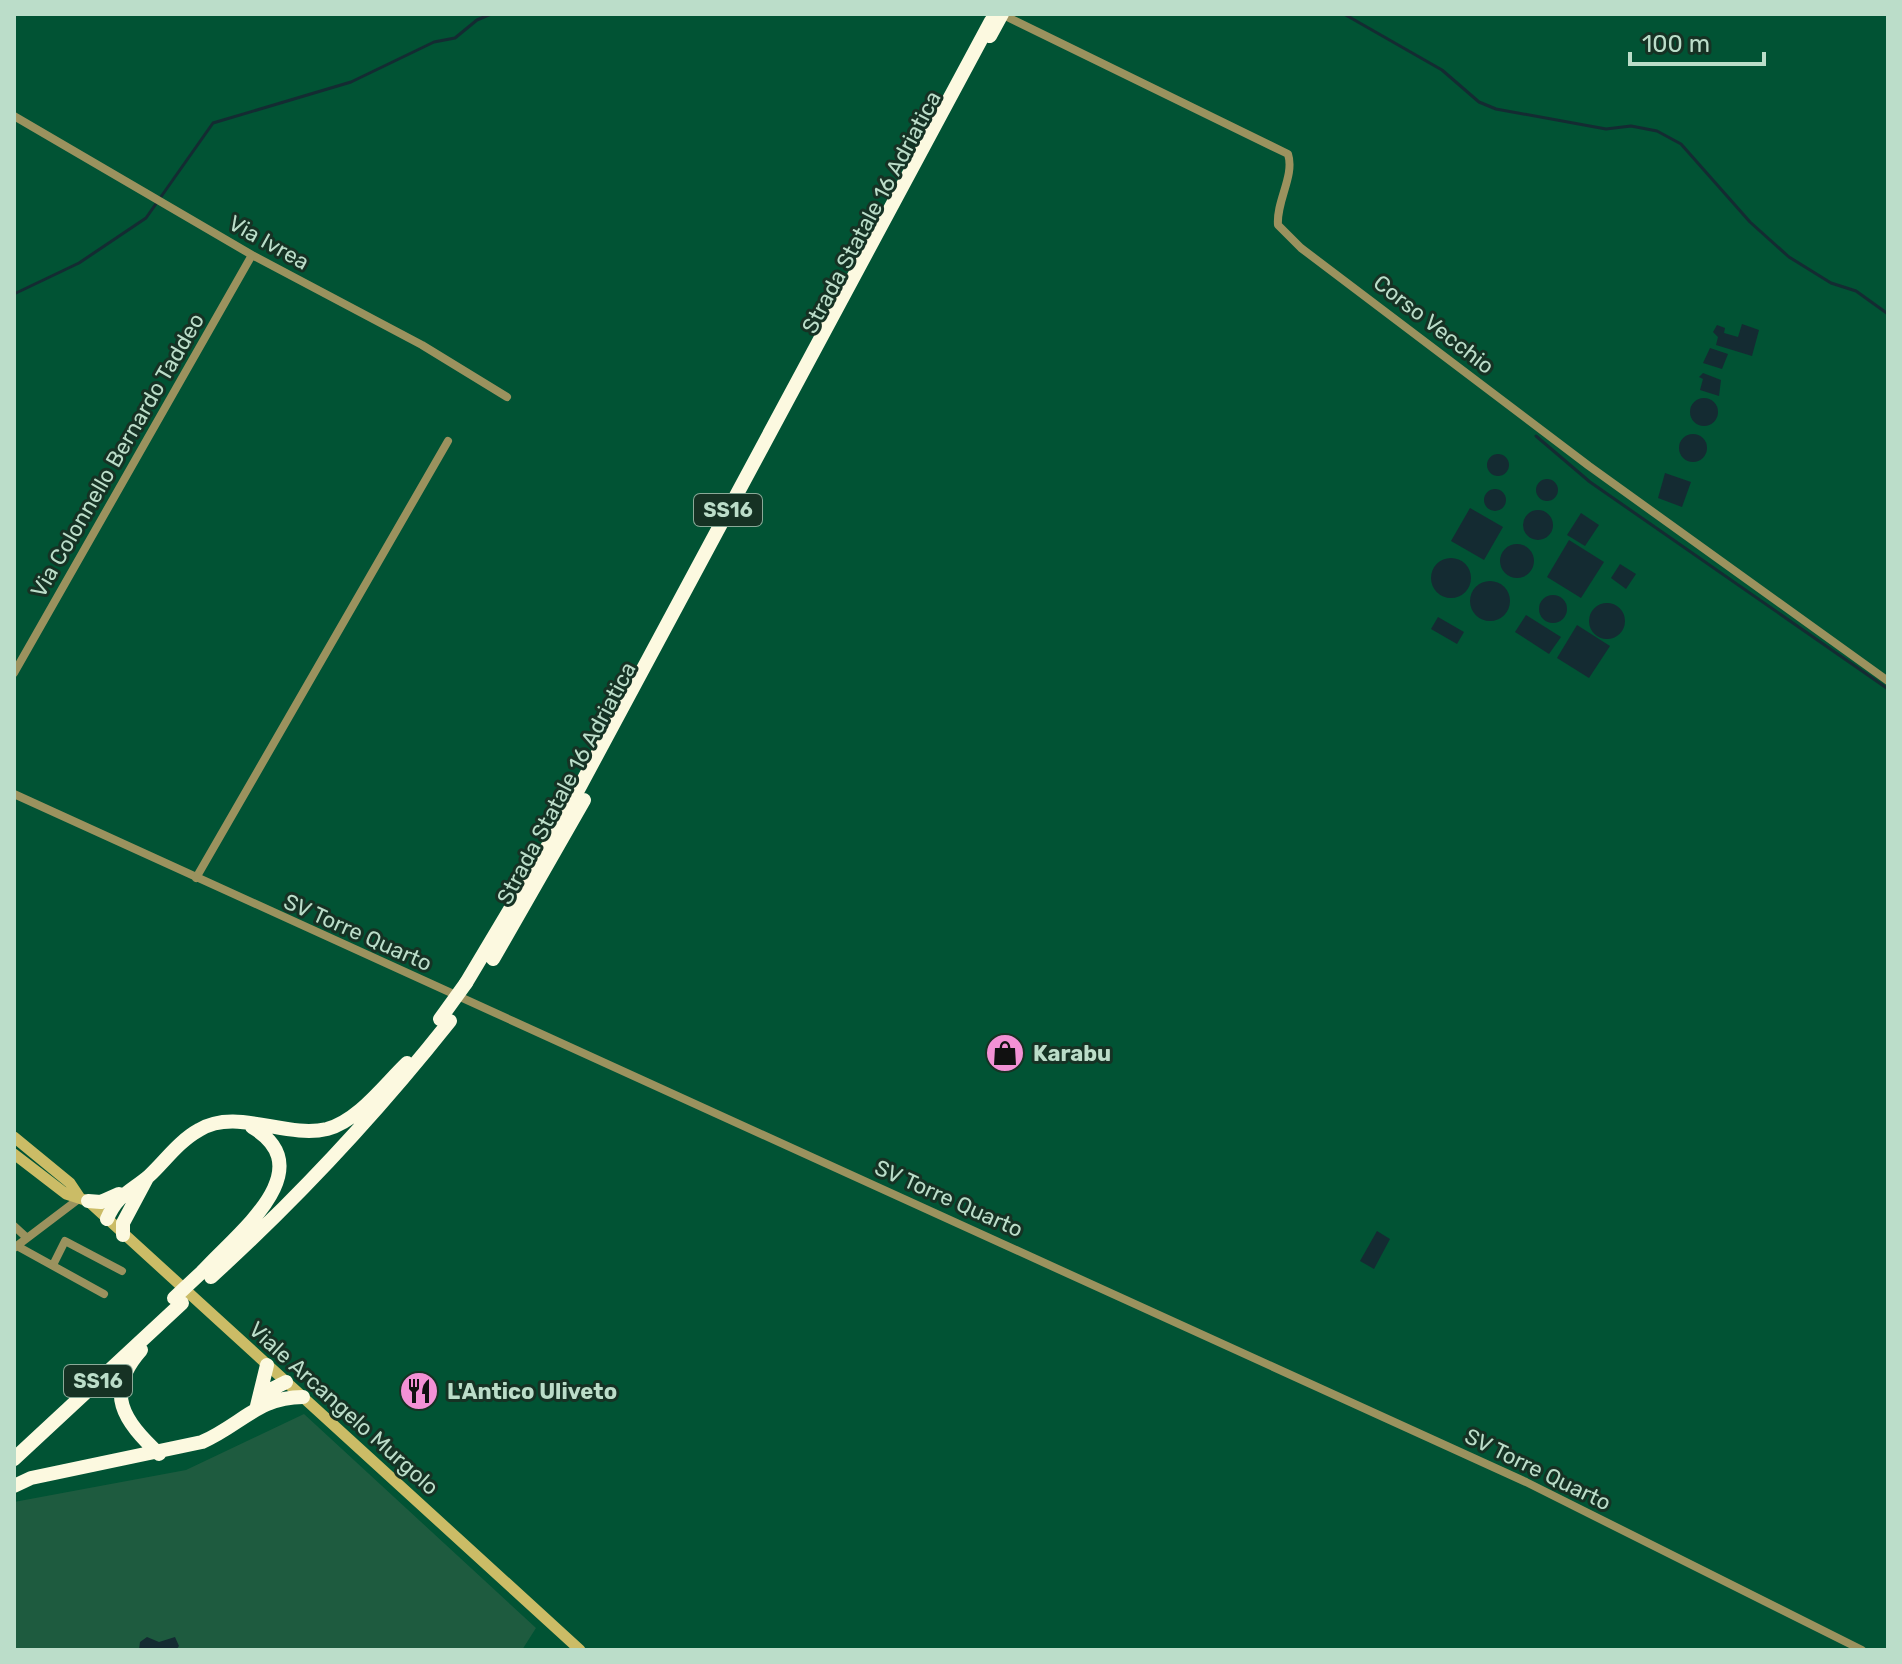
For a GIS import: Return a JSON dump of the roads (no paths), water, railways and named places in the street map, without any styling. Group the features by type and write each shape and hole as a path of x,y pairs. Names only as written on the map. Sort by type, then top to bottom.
{"highway":[{"name":"Strada Statale 16 Adriatica","path":"987,35 995,14"},
{"name":"Strada Statale 16 Adriatica","path":"14,1459 177,1304 366,1113 445,1020 471,984 560,845 987,35 1001,14"},
{"name":"Strada Statale 16 Adriatica","path":"366,1113 445,1020"},
{"path":"107,1219 114,1202 147,1177 200,1128 244,1123 312,1131 350,1128"},
{"path":"207,1274 266,1205 278,1184 279,1162 270,1142 244,1123"},
{"path":"84,1200 110,1200 147,1177"},
{"path":"123,1235 123,1223 147,1177"},
{"path":"107,1219 131,1211"},
{"name":"Strada Statale 16 Adriatica","path":"14,1447 177,1304"},
{"path":"159,1454 125,1416 121,1390 130,1365 177,1304"},
{"path":"260,1400 267,1365"},
{"path":"14,1486 31,1478 159,1454 223,1432 286,1382"},
{"path":"278,1397 286,1382"},
{"path":"260,1400 303,1397"}],"main road":[{"name":"Viale Arcangelo Murgolo","path":"14,1137 70,1183 84,1200 580,1650"},
{"name":"Viale Arcangelo Murgolo","path":"14,1154 66,1194 84,1200"}],"street":[{"name":"Corso Vecchio","path":"1001,14 1288,154 1291,164 1276,209 1278,225 1301,248 1613,484 1888,681"},
{"name":"Via Ivrea","path":"14,116 252,255 422,345 507,397"},
{"name":"Via Colonnello Bernardo Taddeo","path":"14,673 252,255"},
{"path":"196,878 448,441"},
{"name":"SV Torre Quarto","path":"14,794 1487,1464 1862,1650"},
{"path":"84,1200 15,1247 104,1294"},
{"path":"14,1226 26,1237"},
{"path":"53,1265 65,1241 122,1271"}],"water":[{"path":"1742,324 1759,330 1752,356 1716,345 1718,337 1713,332 1717,325 1725,328 1724,333 1738,337"},
{"path":"1710,348 1728,354 1722,369 1703,363"},
{"path":"1703,373 1721,380 1719,396 1700,390 1703,379 1699,377"},
{"path":"1704,398 1714,402 1718,412 1714,422 1704,426 1694,422 1690,412 1694,402"},
{"path":"1693,434 1703,438 1707,448 1703,458 1693,462 1683,458 1679,448 1683,438"},
{"path":"1494,454 1502,454 1509,465 1502,476 1494,476 1487,469 1487,461"},
{"path":"1665,473 1691,482 1682,507 1658,498"},
{"path":"1547,479 1555,482 1558,490 1555,498 1547,501 1539,498 1536,490 1539,482"},
{"path":"1495,489 1503,492 1506,500 1503,508 1495,511 1487,508 1484,500 1487,492"},
{"path":"1470,508 1503,527 1484,560 1451,541"},
{"path":"1538,510 1548,515 1553,525 1548,535 1538,540 1528,535 1523,525 1528,515"},
{"path":"1581,513 1599,525 1585,546 1567,535"},
{"path":"1569,540 1604,562 1581,598 1547,577"},
{"path":"1517,544 1529,549 1534,561 1529,573 1517,578 1505,573 1500,561 1505,549"},
{"path":"1451,558 1465,564 1471,578 1465,592 1451,598 1437,592 1431,578 1437,564"},
{"path":"1620,564 1636,574 1626,589 1611,578"},
{"path":"1490,581 1504,587 1510,601 1504,615 1490,621 1476,615 1470,601 1476,587"},
{"path":"1553,595 1563,599 1567,609 1563,619 1553,623 1543,619 1539,609 1543,599"},
{"path":"1607,603 1619,609 1625,621 1619,633 1607,639 1595,633 1589,621 1595,609"},
{"path":"1526,615 1561,637 1549,654 1515,632"},
{"path":"1438,617 1464,632 1457,644 1431,629"},
{"path":"1577,625 1610,646 1589,678 1557,658"},
{"path":"1377,1231 1390,1239 1374,1269 1360,1261"},
{"path":"147,1637 159,1642 175,1637 179,1646 176,1650 139,1650 140,1642"}],"waterway":[{"path":"14,294 79,263 146,218 213,123 351,82 434,42 455,38 477,20 491,14"},
{"path":"1344,14 1442,70 1479,102 1496,109 1606,129 1631,126 1657,131 1681,144 1750,222 1789,257 1831,283 1856,291 1888,314"},
{"path":"1536,436 1590,482 1888,689"}],"place":[{"name":"Karabu","path":"1005,1053"},
{"name":"L'Antico Uliveto","path":"419,1391"}]}
